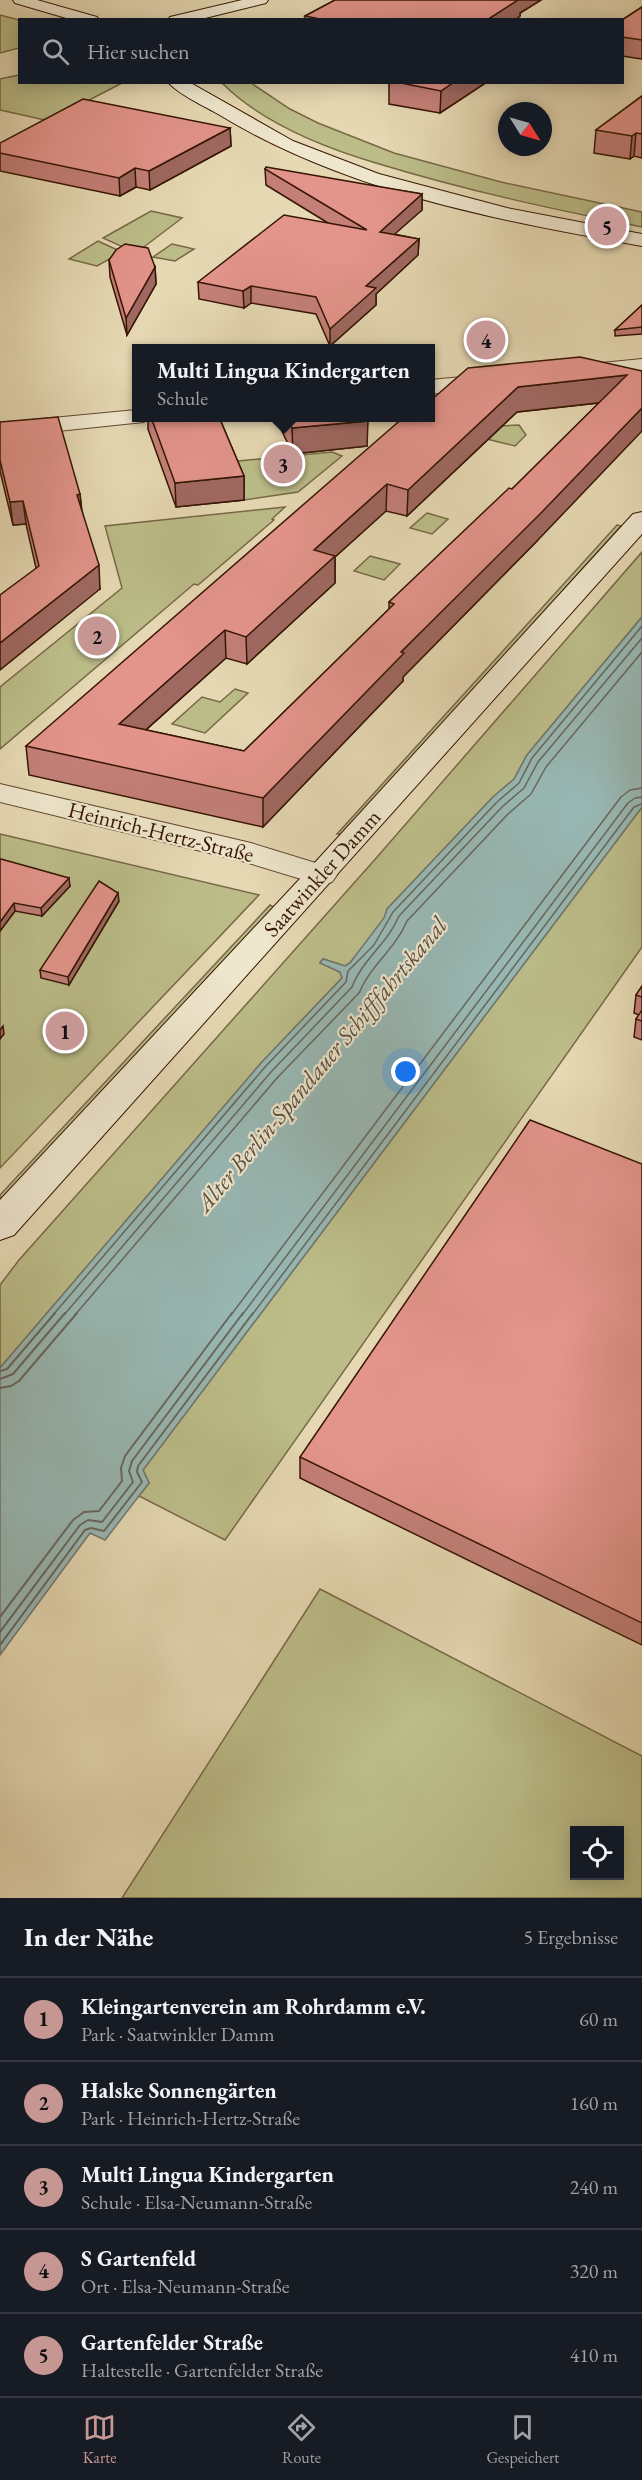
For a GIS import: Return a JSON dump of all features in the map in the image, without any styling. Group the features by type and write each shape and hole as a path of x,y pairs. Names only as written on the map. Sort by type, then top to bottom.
{"main road":[{"path":"185,18 269,2"},
{"path":"225,18 269,2"},
{"path":"15,5 42,18"},
{"path":"15,5 82,18"},
{"path":"194,89 241,121 287,144 362,173 476,205 642,240"},
{"path":"562,374 642,366"},
{"path":"435,387 516,379"},
{"path":"0,430 132,417"},
{"name":"Saatwinkler Damm","path":"0,1225 321,875 642,519"},
{"name":"Heinrich-Hertz-Straße","path":"0,794 250,853 321,875"}],"green space":[{"path":"0,15 18,20 18,48 0,53"},
{"path":"18,75 18,84 120,84 49,121 0,110 0,79"},
{"path":"223,84 252,84 290,109 318,123 394,153 501,182 642,212 642,227 475,190 356,157 274,122"},
{"path":"151,211 182,218 136,253 103,238"},
{"path":"98,241 122,252 97,266 69,259"},
{"path":"172,244 194,249 175,261 153,257"},
{"path":"519,425 526,435 515,446 487,439 501,426"},
{"path":"332,452 342,456 298,492 244,500 231,468 238,461"},
{"path":"285,507 272,519 274,520 198,585 194,584 0,749 0,687 122,588 105,526"},
{"path":"427,513 448,519 432,534 410,528"},
{"path":"617,525 621,526 343,834 337,834"},
{"path":"642,552 642,617 527,755 514,779 493,797 387,909 385,918 350,963 345,966 323,959 320,963 340,972 342,978 261,1063 0,1368 0,1285 19,1260 378,856"},
{"path":"370,556 400,564 384,580 354,571"},
{"path":"235,689 248,693 205,733 172,724 202,697 220,702"},
{"path":"642,807 642,947 225,1540 139,1496 149,1483 143,1470"},
{"path":"0,834 259,895 0,1168"},
{"path":"270,905 275,908 0,1205 0,1195"},
{"path":"320,1589 642,1756 642,1898 122,1898"}],"water":[{"name":"Alter Berlin-Spandauer Schifffahrtskanal","path":"642,617 642,807 143,1470 149,1483 105,1540 90,1533 0,1655 0,1368 261,1063 342,978 340,972 320,963 323,959 345,966 350,963 384,918 387,909 493,797 514,779 527,755"}],"building":[{"path":"335,0 518,0 490,18 315,18 305,16"},
{"path":"642,7 642,40 624,37 624,19"},
{"path":"406,84 451,84 441,91"},
{"path":"642,96 642,134 636,133 632,136 596,130"},
{"path":"83,99 230,128 149,171 135,168 119,178 0,153 0,143"},
{"path":"266,167 422,194 380,232 419,239 366,286 376,288 330,329 316,297 251,286 243,291 198,282 284,215 367,230 265,169"},
{"path":"125,244 148,248 155,267 126,318 109,260 116,250"},
{"path":"642,305 642,327 615,330"},
{"path":"580,357 642,371 642,408 540,514 401,652 404,653 263,798 26,746 398,422 435,422 435,397 468,368","holes":["627,375 512,489 509,488 389,602 394,604 244,751 119,724 225,630 246,637 335,556 314,550 387,484 408,490 518,387"]},
{"path":"58,417 80,494 77,495 99,565 0,643 0,595 39,566 23,501 10,502 0,460 0,422"},
{"path":"153,422 221,422 244,476 175,483"},
{"path":"289,422 357,422 292,428"},
{"path":"1,859 69,878 41,908 14,903 0,922"},
{"path":"99,881 118,893 68,977 40,970"},
{"path":"642,986 642,997 636,995"},
{"path":"642,1010 642,1021 636,1019"},
{"path":"530,1120 642,1164 642,1623 300,1457"}],"place":[{"name":"Gartenfelder Straße","path":"607,226"},
{"name":"S Gartenfeld","path":"486,340"},
{"name":"Multi Lingua Kindergarten","path":"283,464"},
{"name":"Halske Sonnengärten","path":"97,636"},
{"name":"Kleingartenverein am Rohrdamm e.V.","path":"65,1031"}]}
